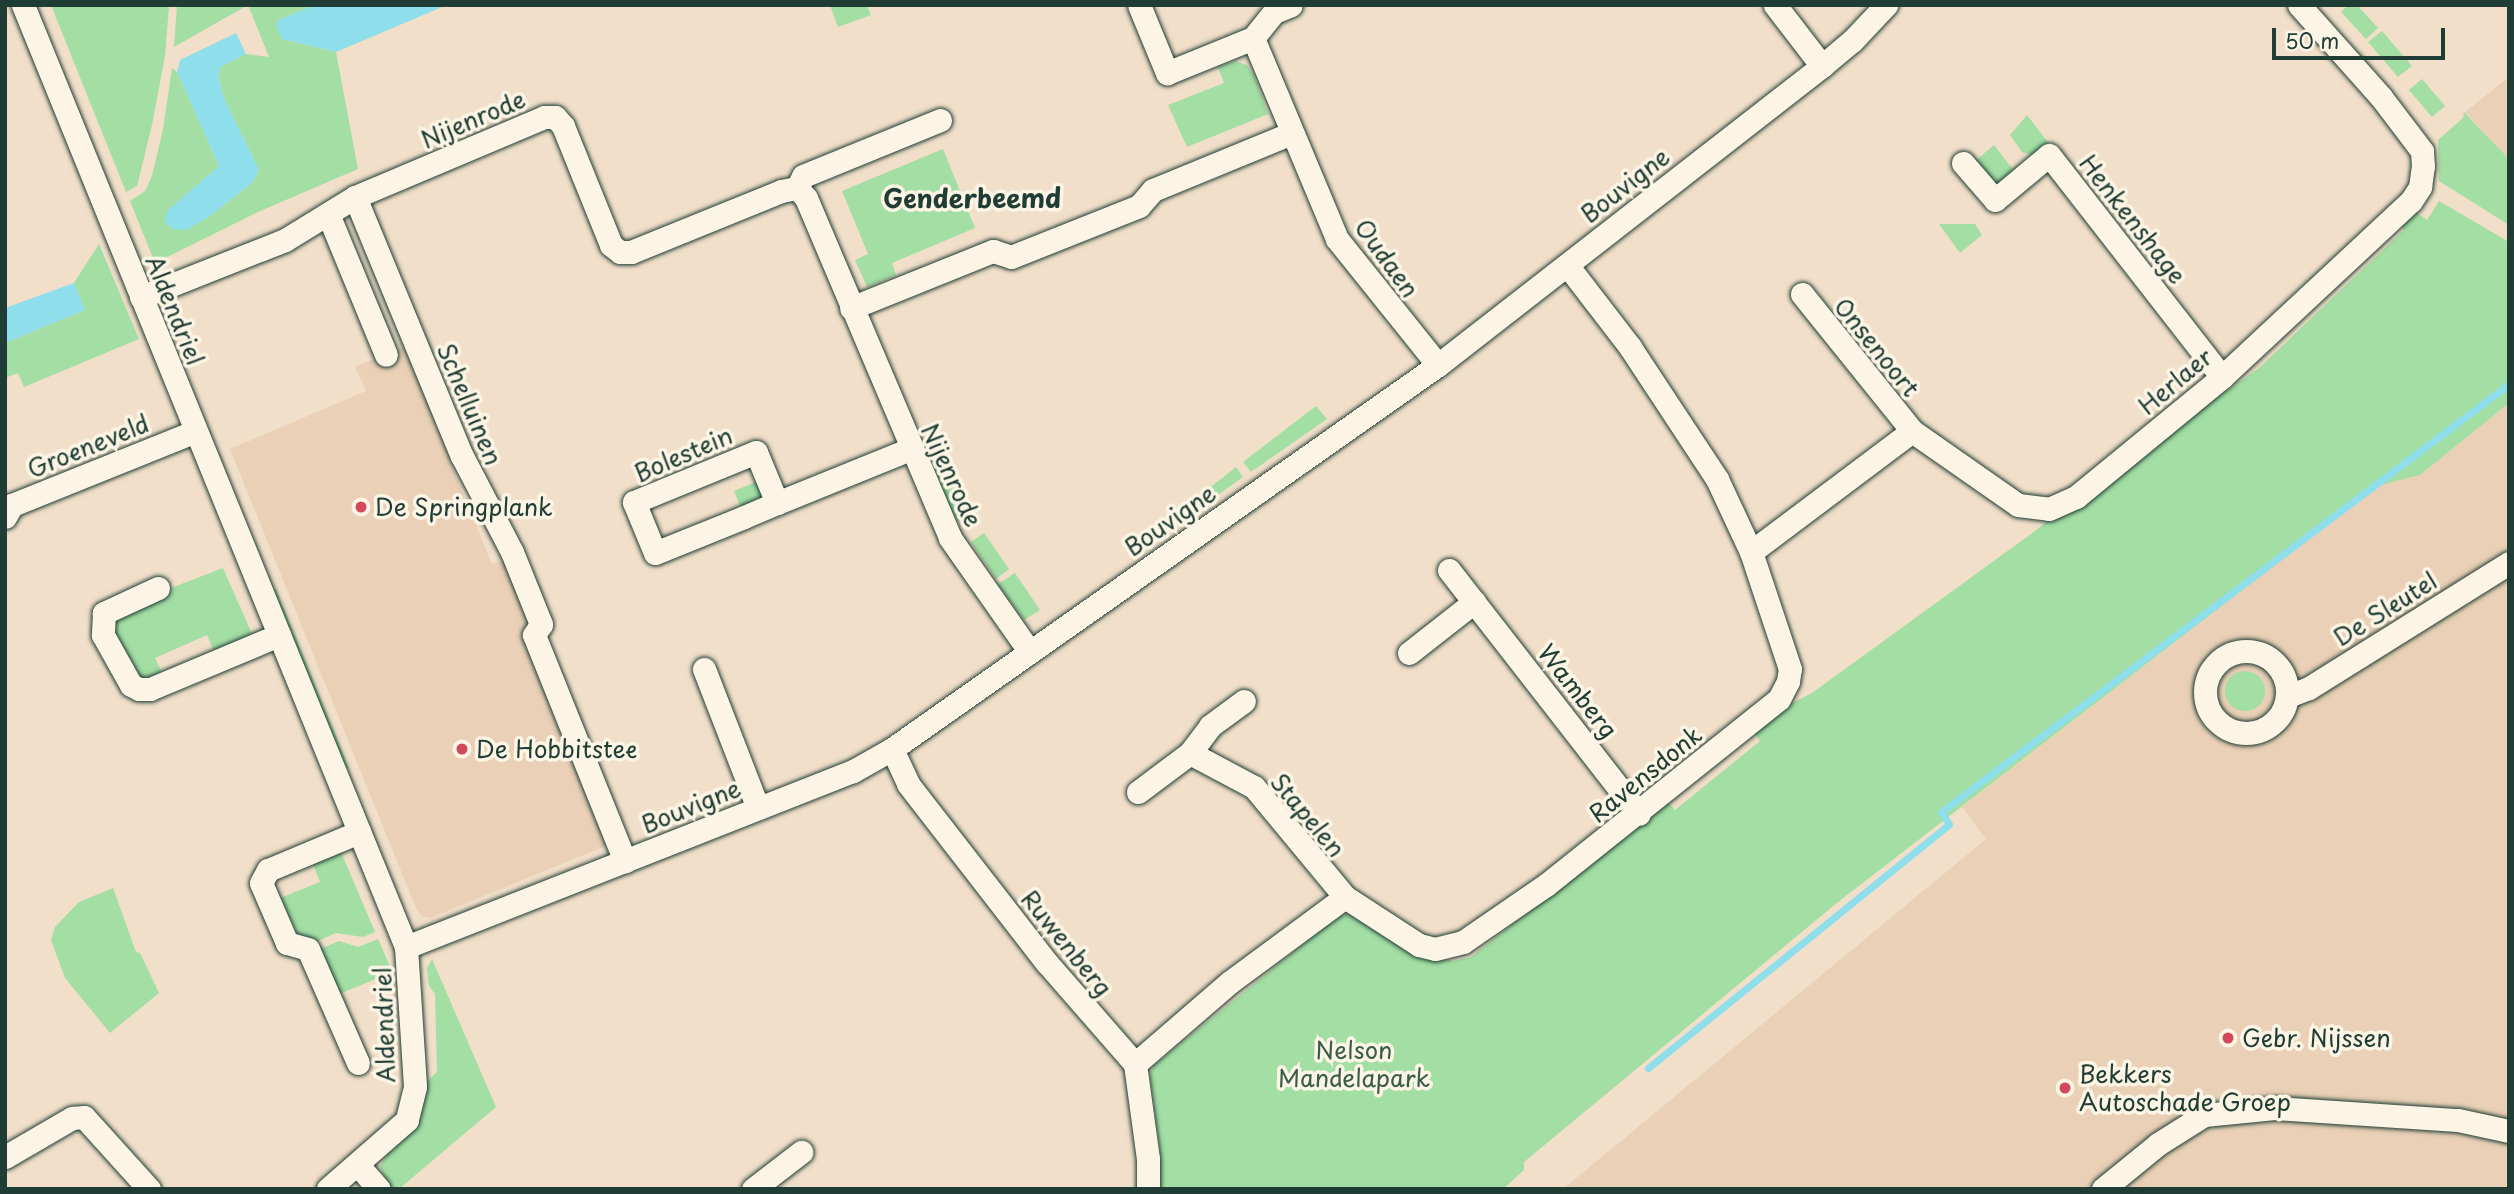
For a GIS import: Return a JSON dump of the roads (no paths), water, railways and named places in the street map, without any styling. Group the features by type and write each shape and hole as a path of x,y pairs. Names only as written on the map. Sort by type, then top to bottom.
{"street":[{"name":"Aldendriel","path":"23,5 406,947 415,1087 408,1120 328,1189"},
{"path":"1139,5 1167,73 1253,38 1275,12 1291,5"},
{"path":"1775,5 1822,65"},
{"name":"Bouvigne","path":"406,947 853,771 891,749 1438,365 1852,41 1886,5"},
{"name":"Herlaer","path":"1912,431 2018,505 2049,509 2076,498 2222,377 2411,201 2420,187 2422,151 2299,5"},
{"name":"Oudaen","path":"1253,38 1337,239 1438,365"},
{"name":"Nijenrode","path":"141,297 285,240 355,197 544,117 555,117 563,126 611,245 620,252 631,252 782,191 797,188"},
{"name":"Nijenrode","path":"797,188 803,176 940,120"},
{"path":"851,308 993,251 1011,257 1139,206 1153,190 1292,133"},
{"name":"Henkenshage","path":"1963,163 1995,200 2049,155 2222,377"},
{"name":"Nijenrode","path":"797,188 806,198 910,449 950,538 1029,651"},
{"name":"Schelluinen","path":"355,197 462,456 512,552 541,624 534,635 625,861"},
{"path":"328,214 386,355"},
{"name":"Ravensdonk","path":"1345,897 1419,944 1435,949 1463,942 1546,885 1639,814 1779,699 1788,681 1790,668 1751,552 1717,478 1693,439 1567,265"},
{"name":"Onsenoort","path":"1802,294 1912,431"},
{"name":"Groeneveld","path":"5,517 12,505 196,431"},
{"path":"1751,552 1912,431"},
{"name":"Bolestein","path":"777,503 756,452 634,502 656,553 910,449"},
{"name":"De Sleutel","path":"2288,696 2309,688 2509,563"},
{"name":"Wamberg","path":"1449,570 1639,814"},
{"path":"158,588 104,614 103,635 131,685 139,690 150,689 279,635"},
{"path":"1409,653 1474,602"},
{"path":"704,670 758,808"},
{"path":"1138,792 1191,753 1210,726 1244,701"},
{"name":"Ruwenberg","path":"891,749 908,784 1022,932 1135,1064"},
{"name":"Stapelen","path":"1191,753 1254,787 1345,897"},
{"name":"Aldendriel","path":"358,1063 308,949 287,943 261,883 268,870 359,832"},
{"path":"1148,1189 1148,1159 1135,1064 1230,982 1345,897"},
{"path":"2103,1189 2158,1144 2204,1115 2275,1108 2458,1120 2509,1130"},
{"path":"5,1157 72,1118 84,1117 149,1189"},
{"path":"753,1189 801,1152"},
{"path":"358,1164 379,1189"}],"water":[{"path":"315,5 447,5 336,52 282,39 276,26 278,20"},
{"path":"236,33 246,54 220,67 218,77 224,98 259,170 253,182 210,216 186,230 173,229 165,222 167,211 219,166 177,72 180,60"},
{"path":"74,283 85,310 5,343 5,308"}],"waterway":[{"path":"1648,1068 1949,824 1941,812 2509,384"}],"place":[{"name":"De Springplank","path":"361,507"},
{"name":"De Hobbitstee","path":"462,749"},
{"name":"Gebr. Nijssen","path":"2228,1038"},
{"name":"Bekkers Autoschade Groep","path":"2065,1088"}],"district":[{"name":"Genderbeemd","path":"972,198"}],"park label":[{"name":"Nelson Mandelapark","path":"1354,1064"}]}
